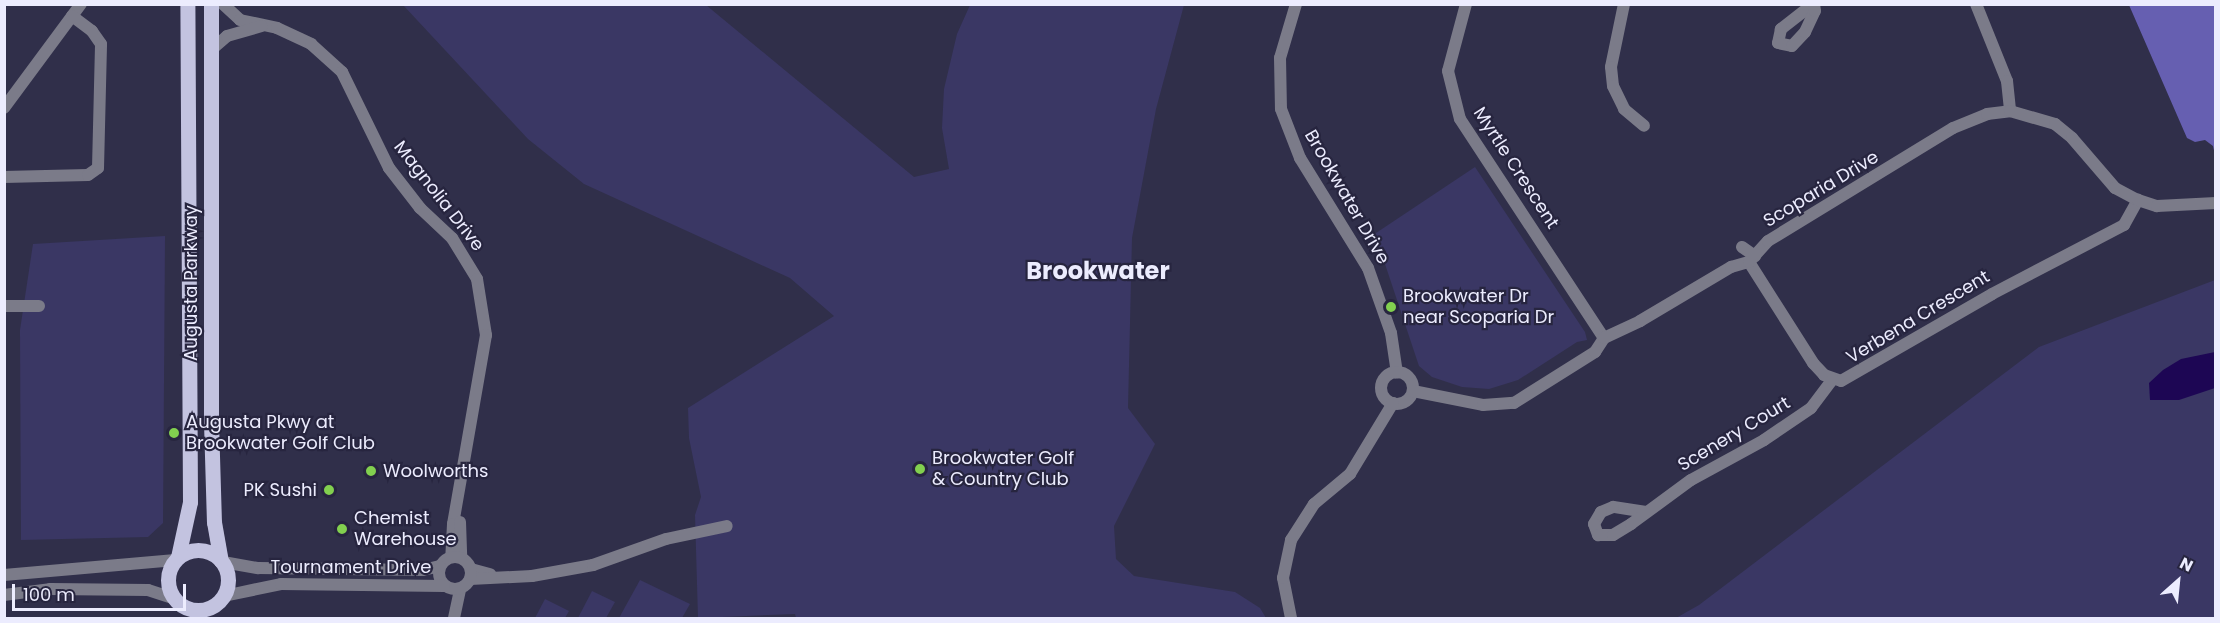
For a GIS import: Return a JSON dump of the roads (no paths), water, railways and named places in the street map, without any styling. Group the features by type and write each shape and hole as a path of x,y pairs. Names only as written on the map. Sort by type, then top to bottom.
{"main road":[{"name":"Augusta Parkway","path":"177,558 190,502 187,4"},
{"name":"Augusta Parkway","path":"211,4 211,422 214,522 222,561"},
{"path":"185,618 168,574 177,558 205,550 222,561 229,579 216,618"},
{"path":"177,601 187,608 206,609 223,597"}],"street":[{"path":"4,108 81,4"},
{"name":"Magnolia Drive","path":"223,4 240,20 263,25 311,44 342,72 389,168 420,208 452,238 477,279 486,335 458,512 456,558"},
{"name":"Brookwater Drive","path":"1296,4 1280,58 1281,109 1300,158 1368,268 1391,333 1397,373"},
{"name":"Myrtle Crescent","path":"1466,4 1453,44 1449,71 1460,119 1604,338"},
{"path":"1624,4 1611,67 1613,86 1624,109 1644,126"},
{"path":"1976,4 2007,81 2010,111"},
{"path":"4,177 88,175 98,168 101,44 92,31 72,16"},
{"path":"211,50 227,36 263,25"},
{"name":"Scoparia Drive","path":"1413,391 1471,404 1514,403 1595,352 1604,338 1640,321 1731,267 1752,259 1768,241 1971,119 2010,111 2055,124 2115,188 2138,200 2157,206 2216,203"},
{"name":"Verbena Crescent","path":"1752,259 1813,363 1833,379 1850,379 1992,294 2124,225 2138,200"},
{"path":"1742,247 1752,259"},
{"path":"4,306 39,306"},
{"path":"1291,618 1285,602 1283,579 1291,540 1314,504 1350,474 1393,404 1407,401 1413,391 1410,379 1397,373 1388,376 1382,384 1382,394 1393,404"},
{"name":"Scenery Court","path":"1646,512 1811,408 1833,379"},
{"path":"451,587 470,574 532,576 593,565 666,539 727,526"},
{"path":"4,575 177,558"},
{"path":"454,617 451,587 439,577 440,566 456,558 470,574"},
{"name":"Tournament Drive","path":"222,561 258,568 423,570 440,566"},
{"name":"Tournament Drive","path":"223,597 280,584 451,587"},
{"path":"4,595 50,589 148,590 177,601"}],"place":[{"name":"Brookwater Dr near Scoparia Dr","path":"1391,307"},
{"name":"Augusta Pkwy at Brookwater Golf Club","path":"174,433"},
{"name":"Brookwater Golf & Country Club","path":"920,469"},
{"name":"Woolworths","path":"371,471"},
{"name":"PK Sushi","path":"329,490"},
{"name":"Chemist Warehouse","path":"342,529"}],"district":[{"name":"Brookwater","path":"1098,271"}]}
